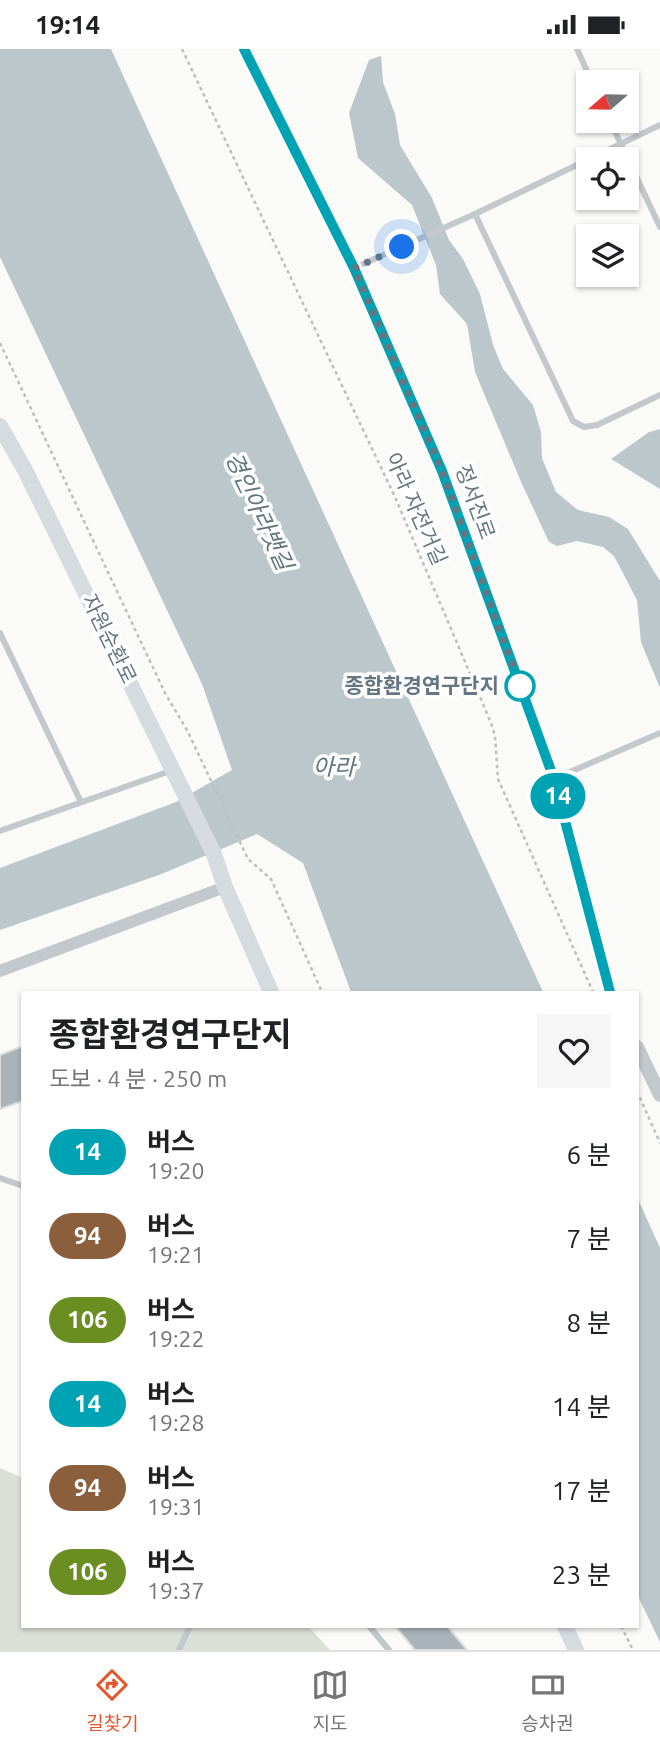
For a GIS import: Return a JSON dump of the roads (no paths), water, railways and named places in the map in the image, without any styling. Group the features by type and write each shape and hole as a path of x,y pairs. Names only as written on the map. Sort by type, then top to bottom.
{"main road":[{"name":"자원순환로","path":"0,426 25,470 176,775 214,854 225,887"},
{"path":"225,887 271,991"},
{"path":"566,1628 576,1650"}],"street":[{"name":"정서진로","path":"244,49 354,268 442,471 554,779 610,991"},
{"path":"0,971 225,887"},
{"path":"639,1051 660,1095"}],"lane":[{"path":"577,49 587,70"},
{"path":"354,268 475,214 660,125"},
{"path":"615,133 660,227"},
{"path":"475,214 573,421 584,427 597,425 660,395"},
{"path":"0,633 81,802"},
{"path":"554,779 660,733"},
{"path":"0,831 81,802 176,775"},
{"path":"0,1178 21,1185"},
{"path":"179,1650 189,1628"},
{"path":"371,1628 389,1650"}],"water":[{"name":"아라","path":"0,49 111,49 543,991 351,991 303,863 257,834 159,875 0,930 0,868 176,802 232,770 202,684 0,257"},
{"path":"381,56 383,82 395,114 400,145 432,198 449,240 463,259 480,294 493,345 503,369 533,405 541,432 542,458 556,492 578,510 609,517 628,529 660,581 660,688 641,642 637,600 614,556 603,547 577,541 557,546 549,542 475,372 467,324 440,294 436,265 412,205 358,158 349,113 369,60"},
{"path":"660,429 660,489 611,459 649,432"},
{"path":"639,1201 660,1248 660,1642 639,1598"}],"place":[{"name":"종합환경연구단지","path":"520,686"}],"water label":[{"name":"경인아라뱃길","path":"259,511"}]}
